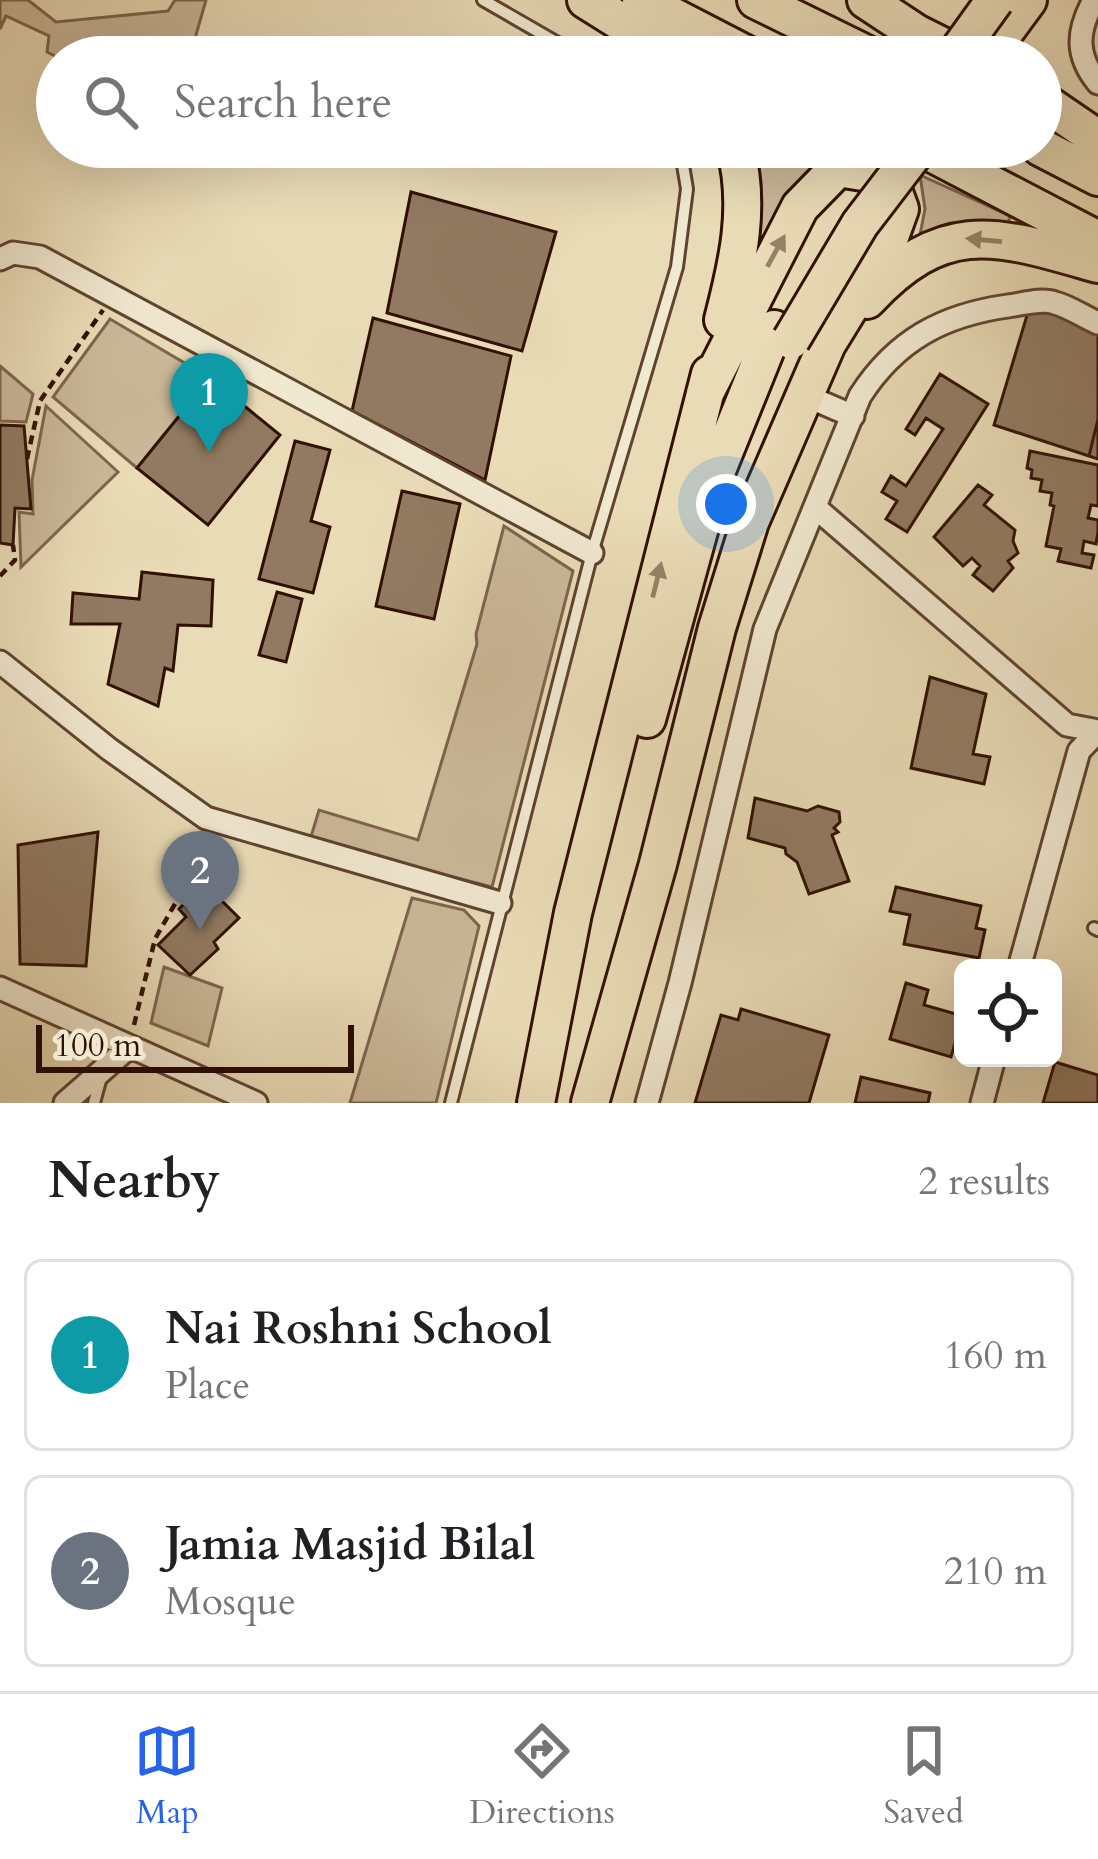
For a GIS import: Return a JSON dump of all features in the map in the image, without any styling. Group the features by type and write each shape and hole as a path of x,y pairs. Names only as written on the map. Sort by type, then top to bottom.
{"highway":[{"path":"586,0 643,36"},
{"path":"641,0 710,36"},
{"path":"756,0 829,36"},
{"path":"866,0 925,36"},
{"path":"965,36 995,0"},
{"path":"1001,36 1028,0"},
{"path":"1062,115 1098,140"},
{"path":"1062,159 1098,178"},
{"path":"536,1103 573,913 735,273 743,222 740,168"},
{"path":"705,394 800,207 838,168 869,172 893,190 900,209 886,248 797,338"},
{"path":"580,1103 666,740 739,477 797,338 820,245 873,168"},
{"path":"536,1103 712,480 860,224 904,168"},
{"path":"960,168 1098,241"},
{"path":"797,338 928,250 967,237 1035,246 1098,264"},
{"path":"590,1103 733,575 761,491 804,395 797,338"}],"street":[{"path":"1094,0 1080,30 1080,56 1098,83"},
{"path":"0,259 13,253 40,257 592,553"},
{"path":"647,1103 765,628 860,396 879,367 903,344 939,322 983,309 1051,301 1098,323"},
{"path":"804,395 853,416"},
{"path":"816,508 1067,725 1098,731"},
{"path":"0,662 206,818 500,903"},
{"path":"1021,959 1079,751 1098,731"},
{"path":"0,988 256,1103"},
{"path":"65,1103 128,1048"},
{"path":"982,1103 992,1067"}],"lane":[{"path":"483,0 546,36"},
{"path":"451,1103 592,553 677,267 687,189 684,168"},
{"path":"94,1103 104,1069"}],"path":[{"path":"27,459 40,400 113,296"},
{"path":"0,576 15,560 14,545"},
{"path":"128,1048 155,939 180,895 200,880 216,821"}],"shaded area":[{"path":"0,0 28,0 56,22 168,11 175,0 206,0 196,36 49,36 6,16 0,29"},
{"path":"758,168 818,168 757,265"},
{"path":"920,175 1010,216 1008,224 919,240 925,209"},
{"path":"110,319 210,378 137,468 53,397"},
{"path":"0,366 33,394 26,422 0,421"},
{"path":"46,406 118,472 21,567 19,512 33,514 32,480"},
{"path":"504,526 573,571 492,887 310,840 319,810 418,840 477,644"},
{"path":"412,898 464,910 479,926 436,1103 350,1103"},
{"path":"164,967 222,988 208,1046 151,1023"}],"building":[{"path":"411,192 556,232 522,351 387,313"},
{"path":"1045,308 1098,334 1098,419 1089,456 994,425 1028,312"},
{"path":"373,318 511,356 485,480 352,411"},
{"path":"940,374 988,404 907,532 886,519 897,501 882,492 891,476 906,486 943,429 926,418 915,435 906,429"},
{"path":"210,378 280,435 208,525 137,468"},
{"path":"1098,419 1098,459 1089,456"},
{"path":"0,425 24,426 31,509 15,508 13,545 0,543"},
{"path":"295,441 330,450 311,521 330,527 313,593 259,579"},
{"path":"1030,451 1098,465 1098,506 1091,505 1088,518 1098,520 1096,544 1084,541 1082,553 1094,555 1091,568 1058,561 1061,549 1046,546 1052,493 1040,491 1042,480 1031,478 1032,470 1027,468"},
{"path":"978,485 992,495 984,505 1015,530 1018,553 1008,561 1013,568 993,591 973,575 980,566 972,558 963,566 934,537"},
{"path":"402,491 460,504 434,619 376,606"},
{"path":"142,572 213,580 211,626 178,625 173,671 165,668 158,706 108,684 120,624 71,624 73,593 139,599"},
{"path":"277,592 302,599 286,662 259,655"},
{"path":"930,677 986,694 973,754 990,757 984,784 911,768"},
{"path":"755,798 807,811 818,806 839,812 840,822 834,828 838,832 832,835 849,881 809,894 797,862 785,848 748,838"},
{"path":"98,832 86,966 20,964 18,845"},
{"path":"204,883 239,918 214,942 218,949 190,975 158,945 186,917 179,909"},
{"path":"896,887 981,906 976,928 985,930 979,958 904,944 910,915 890,911"},
{"path":"906,983 928,990 924,1005 954,1013 951,1057 890,1039"},
{"path":"741,1009 829,1035 809,1103 695,1103 721,1015 738,1020"},
{"path":"1062,1064 1098,1075 1098,1103 1043,1103 1054,1067"},
{"path":"861,1077 930,1093 928,1103 855,1103"}],"place":[{"name":"Nai Roshni School","path":"209,452"},
{"name":"Jamia Masjid Bilal","path":"200,930"}]}
